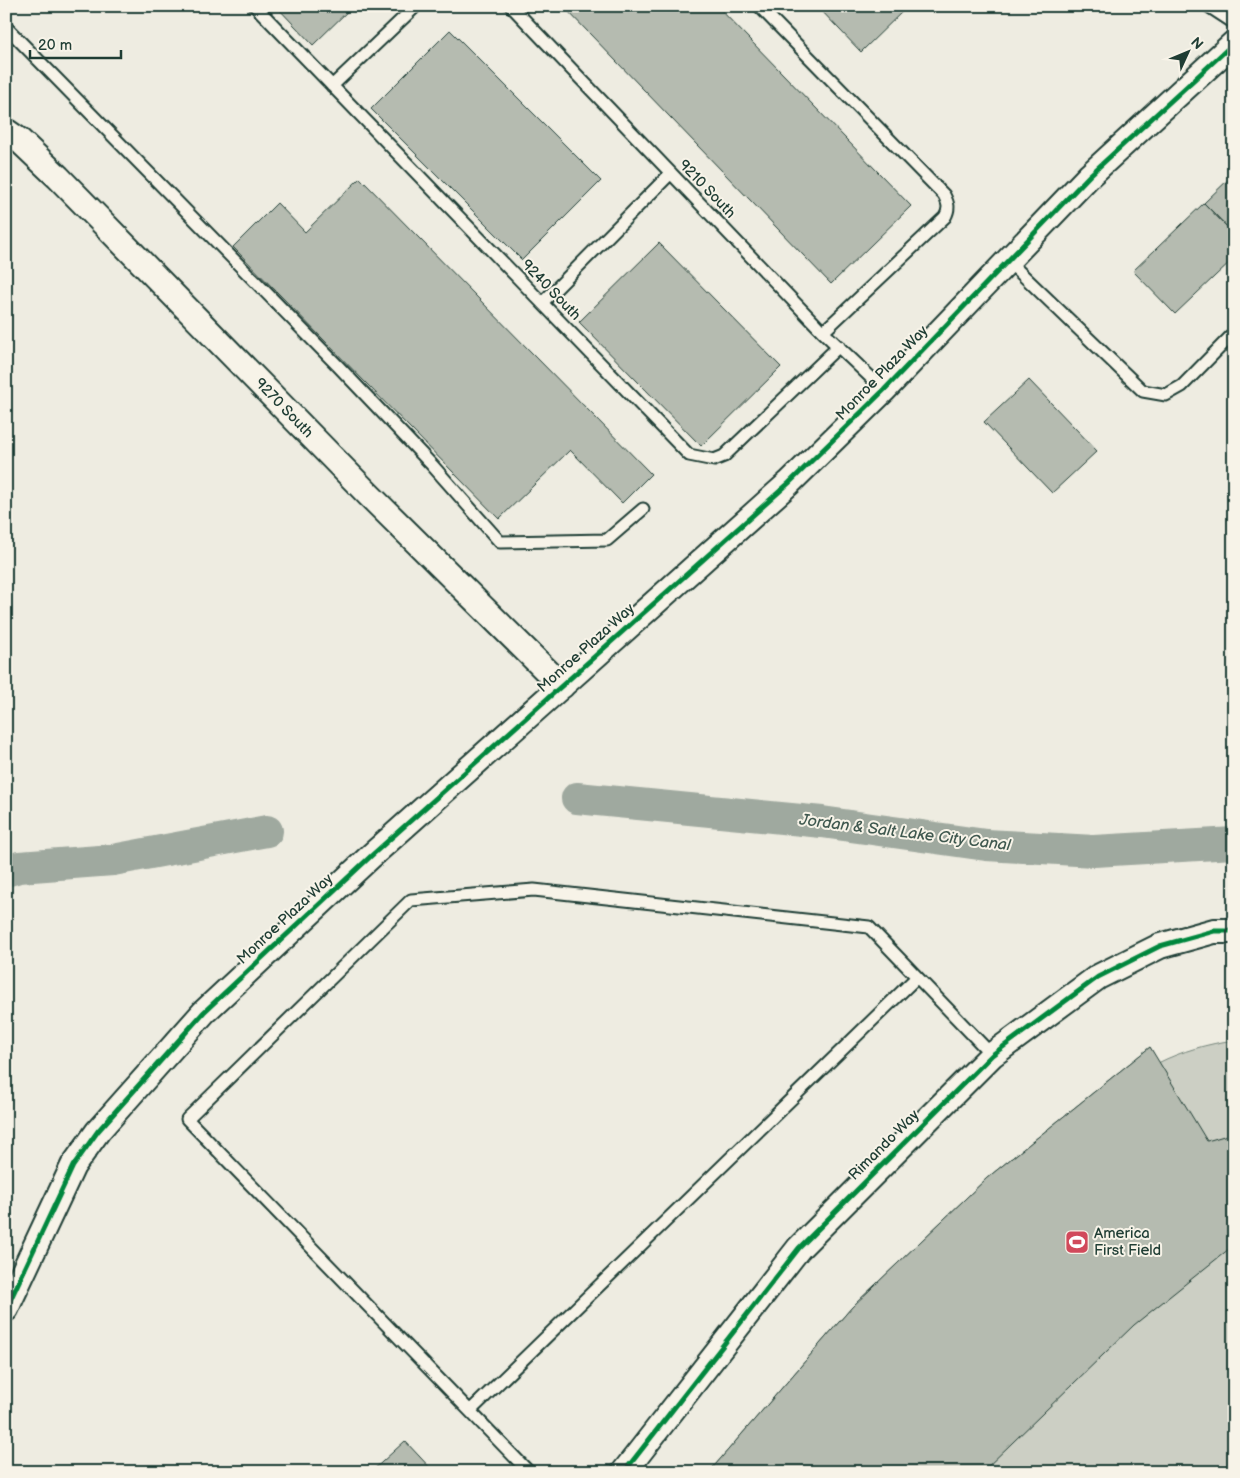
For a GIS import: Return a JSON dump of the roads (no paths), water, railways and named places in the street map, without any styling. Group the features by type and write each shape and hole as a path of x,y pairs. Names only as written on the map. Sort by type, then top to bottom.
{"street":[{"name":"Monroe Plaza Way","path":"6,1309 73,1166 98,1131 204,1012 371,856 783,489 884,390 1090,175 1234,43"},
{"name":"9270 South","path":"6,130 58,177 369,495 562,686"},
{"name":"Rimando Way","path":"624,1472 799,1248 992,1054 1098,977 1160,946 1214,931 1234,931"}],"lane":[{"name":"9240 South","path":"255,6 689,455 714,460 724,456 839,346"},
{"path":"332,86 416,6"},
{"name":"9210 South","path":"511,6 823,332 884,390"},
{"path":"759,6 944,195 948,203 949,210 946,217 823,332"},
{"path":"1208,6 1234,22"},
{"path":"6,27 345,374 432,465 500,542 607,540 643,509"},
{"path":"542,303 671,173"},
{"path":"1008,260 1143,391 1166,395 1182,386 1234,333"},
{"path":"529,1472 187,1119 411,900 534,890 869,927 992,1054"},
{"path":"470,1411 917,977"}],"waterway":[{"name":"Jordan & Salt Lake City Canal","path":"577,798 822,822 986,845 1094,851 1234,843"},
{"name":"Jordan & Salt Lake City Canal","path":"6,871 19,867 113,860 267,831"}],"place":[{"name":"America First Field","path":"1077,1242"}]}
